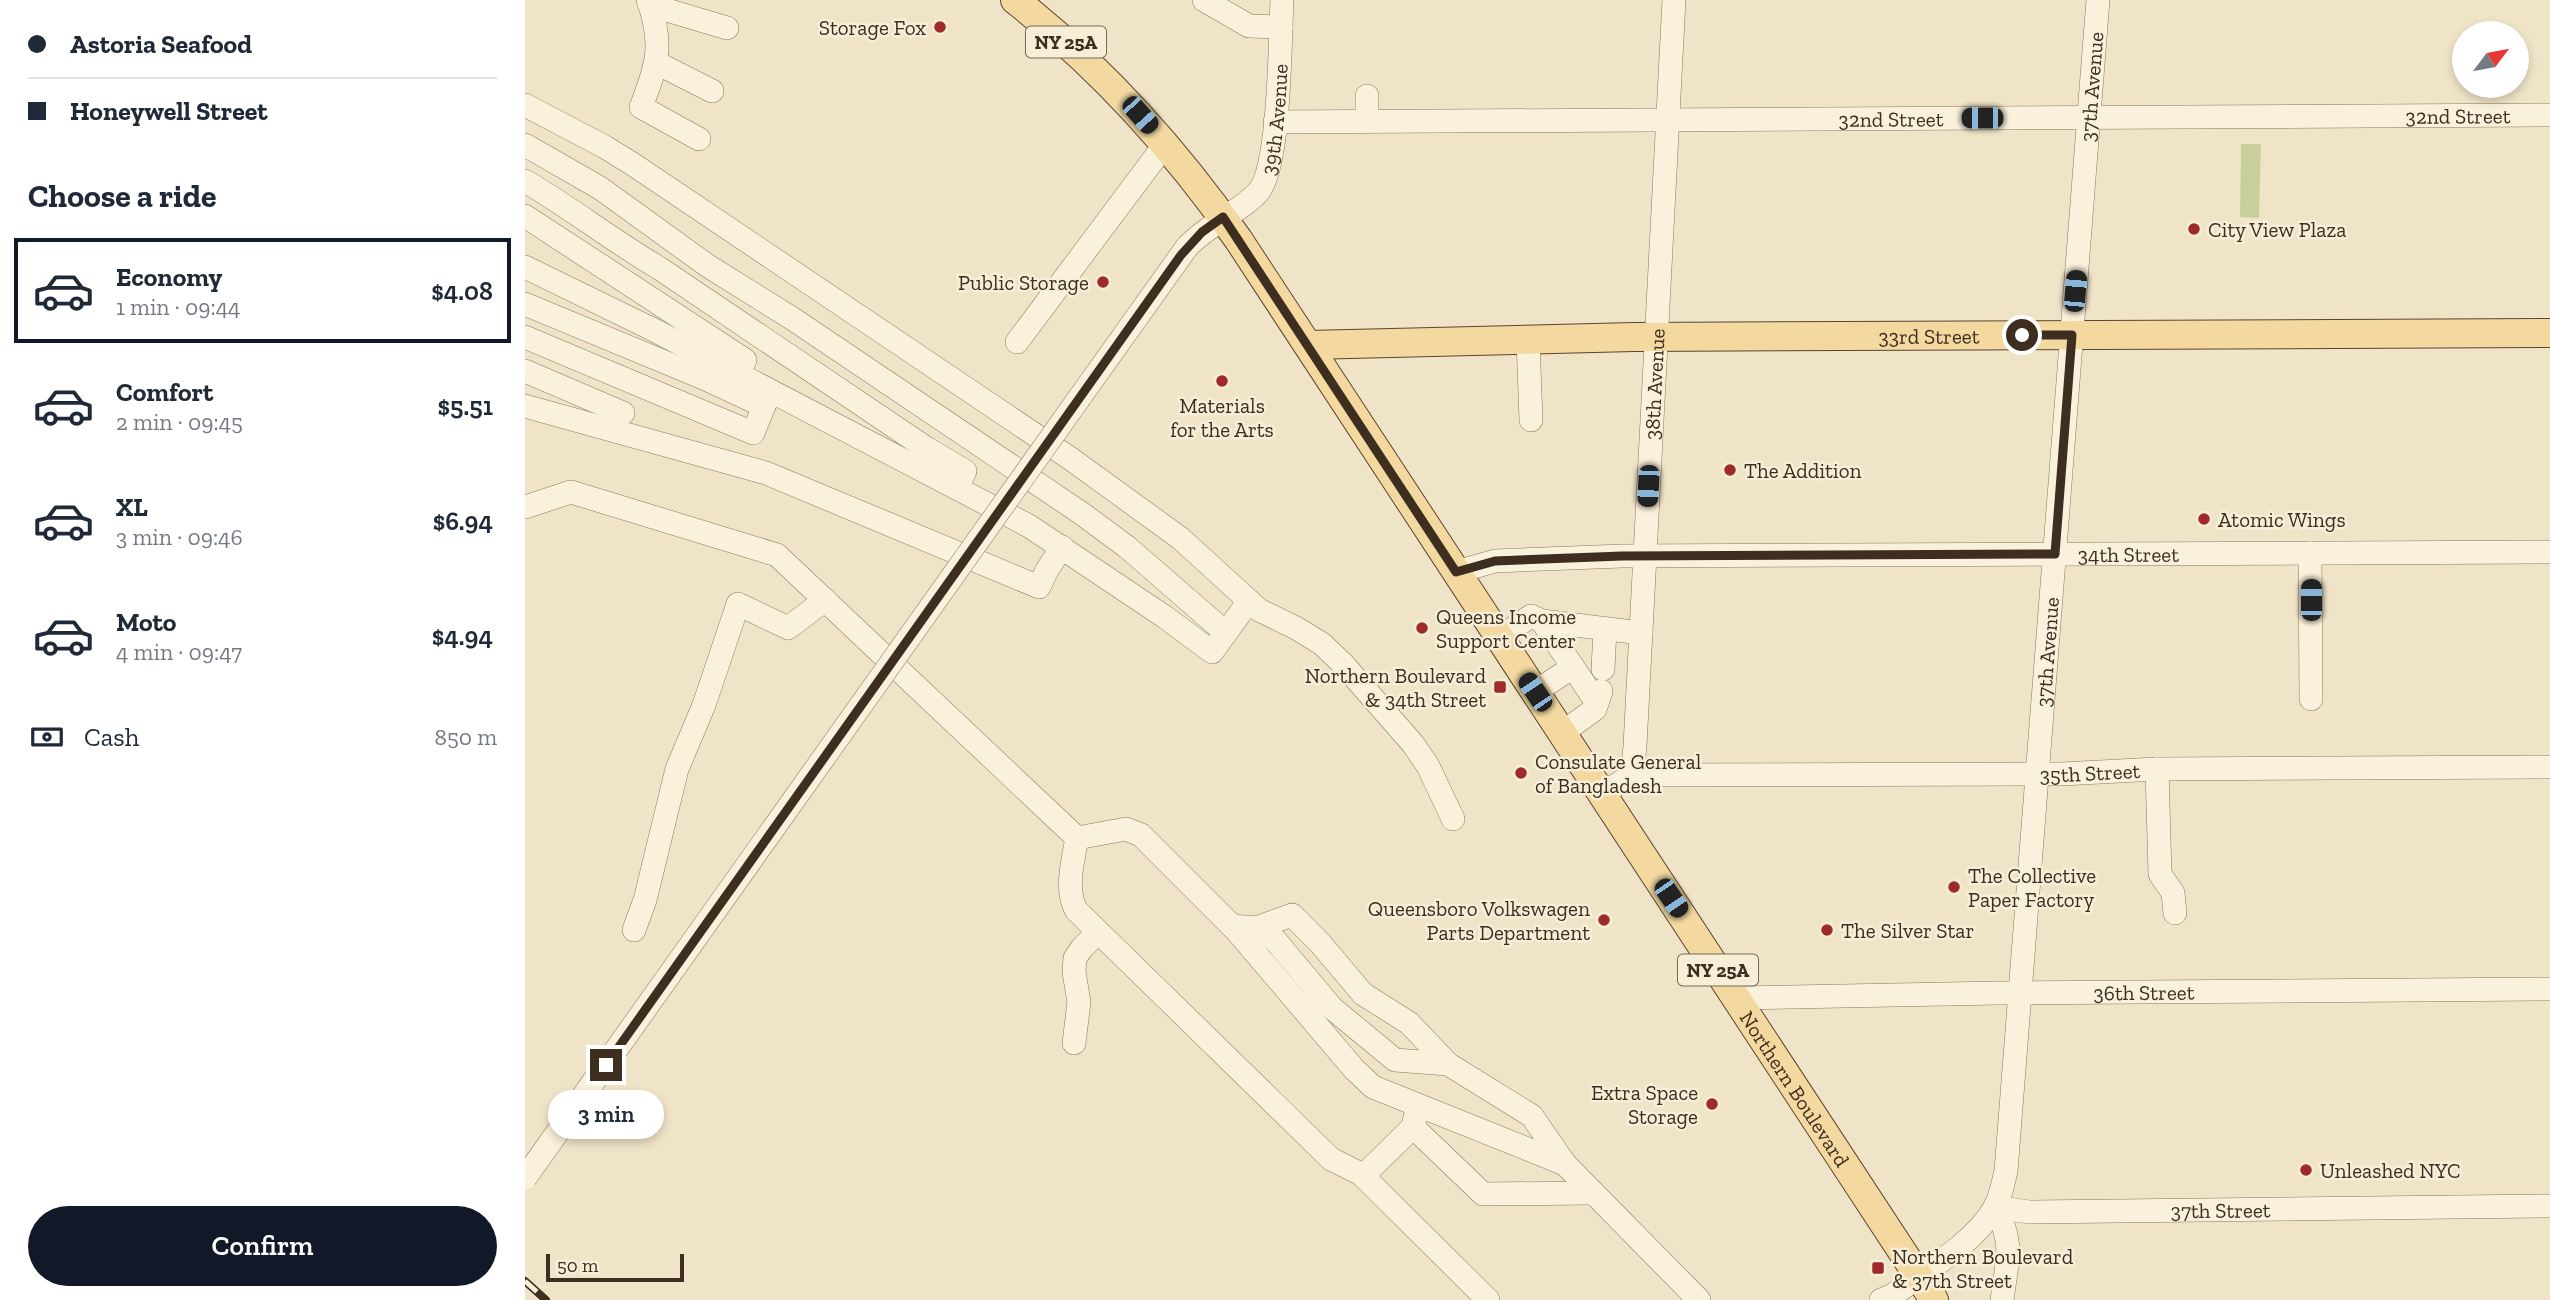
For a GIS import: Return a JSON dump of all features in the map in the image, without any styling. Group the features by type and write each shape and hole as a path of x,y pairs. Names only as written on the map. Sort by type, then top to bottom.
{"main road":[{"name":"Northern Boulevard","path":"1014,0 1095,69 1165,143 1223,217 1934,1300"},
{"name":"33rd Street","path":"1308,345 1656,337 2550,333"}],"street":[{"path":"1204,0 1249,26 1280,27"},
{"name":"39th Avenue","path":"525,1178 1187,248 1202,232 1254,196 1265,181 1271,160 1275,122 1282,0"},
{"name":"38th Avenue","path":"1632,775 1674,0"},
{"name":"37th Avenue","path":"1995,1207 2005,1171 2021,993 2098,0"},
{"path":"649,3 727,28"},
{"path":"649,3 656,29 657,63 641,107 699,139"},
{"path":"657,63 712,91"},
{"path":"1367,96 1367,121"},
{"path":"525,104 624,159 1071,458 1179,538 1259,610 1311,636 1343,664 1420,753 1453,818"},
{"name":"32nd Street","path":"1275,122 2550,115"},
{"path":"1017,342 1165,143"},
{"path":"525,145 600,188 708,266 793,319 1081,513 1127,547 1226,633"},
{"path":"525,181 572,209 630,251 926,448 965,471 957,488"},
{"path":"525,216 745,360 738,374"},
{"path":"525,267 738,374 767,399"},
{"path":"525,304 708,380 767,399 957,488 1062,547 1212,652 1249,601"},
{"path":"525,337 753,433 767,399"},
{"path":"1528,340 1531,420"},
{"path":"525,371 623,412"},
{"path":"562,417 571,390"},
{"path":"525,406 713,456 766,473 1039,587 1062,547"},
{"path":"713,456 726,422"},
{"path":"525,507 571,492 777,555 1077,838"},
{"name":"34th Street","path":"1456,572 1495,561 1644,556 2550,552"},
{"path":"2310,553 2311,699"},
{"path":"635,930 645,900 677,769 704,705 739,604 787,628 825,600"},
{"path":"1500,638 1531,616 1542,621 1641,633"},
{"path":"1542,621 1573,667 1601,687"},
{"path":"1562,733 1595,709 1601,687 1605,629"},
{"path":"1535,692 1573,667"},
{"name":"35th Street","path":"1632,775 2038,774 2157,769 2550,767"},
{"path":"2157,769 2160,874 2173,893 2175,913"},
{"path":"1602,794 1632,775"},
{"path":"1077,838 1126,829 1137,833 1232,926 1354,1069 1373,1087 1415,1116 1483,1194 1593,1193"},
{"path":"1077,838 1070,899 1076,910 1331,1158 1363,1176 1488,1300"},
{"path":"1256,929 1292,915 1320,943 1363,994 1409,1023 1448,1064 1532,1116 1565,1164 1699,1300"},
{"path":"1232,926 1256,929 1275,940 1332,1008 1395,1060 1448,1064"},
{"path":"1074,1043 1079,1002 1074,972 1075,958 1098,932"},
{"name":"36th Street","path":"1736,998 2550,989"},
{"path":"1415,1116 1565,1164"},
{"path":"1363,1176 1415,1116"},
{"name":"37th Street","path":"1995,1207 2029,1212 2550,1206"},
{"path":"1881,1300 1892,1295 1968,1239 1995,1207 2009,1243 2003,1300"}],"green space":[{"path":"2241,144 2261,144 2259,218 2240,217"}],"railway":[{"path":"525,1281 546,1300"}],"place":[{"name":"Storage Fox","path":"940,27"},
{"name":"City View Plaza","path":"2194,229"},
{"name":"Public Storage","path":"1103,282"},
{"name":"Materials for the Arts","path":"1222,381"},
{"name":"The Addition","path":"1730,470"},
{"name":"Atomic Wings","path":"2204,519"},
{"name":"Queens Income Support Center","path":"1422,628"},
{"name":"Northern Boulevard & 34th Street","path":"1500,687"},
{"name":"Consulate General of Bangladesh","path":"1521,773"},
{"name":"The Collective Paper Factory","path":"1954,887"},
{"name":"Queensboro Volkswagen Parts Department","path":"1604,920"},
{"name":"The Silver Star","path":"1827,930"},
{"name":"Extra Space Storage","path":"1712,1104"},
{"name":"Unleashed NYC","path":"2306,1170"},
{"name":"Northern Boulevard & 37th Street","path":"1878,1268"}],"route":[{"path":"606,1065 1181,255 1202,232 1223,217 1456,572 1495,561 1622,556 2055,554 2072,335 2022,335"}]}
